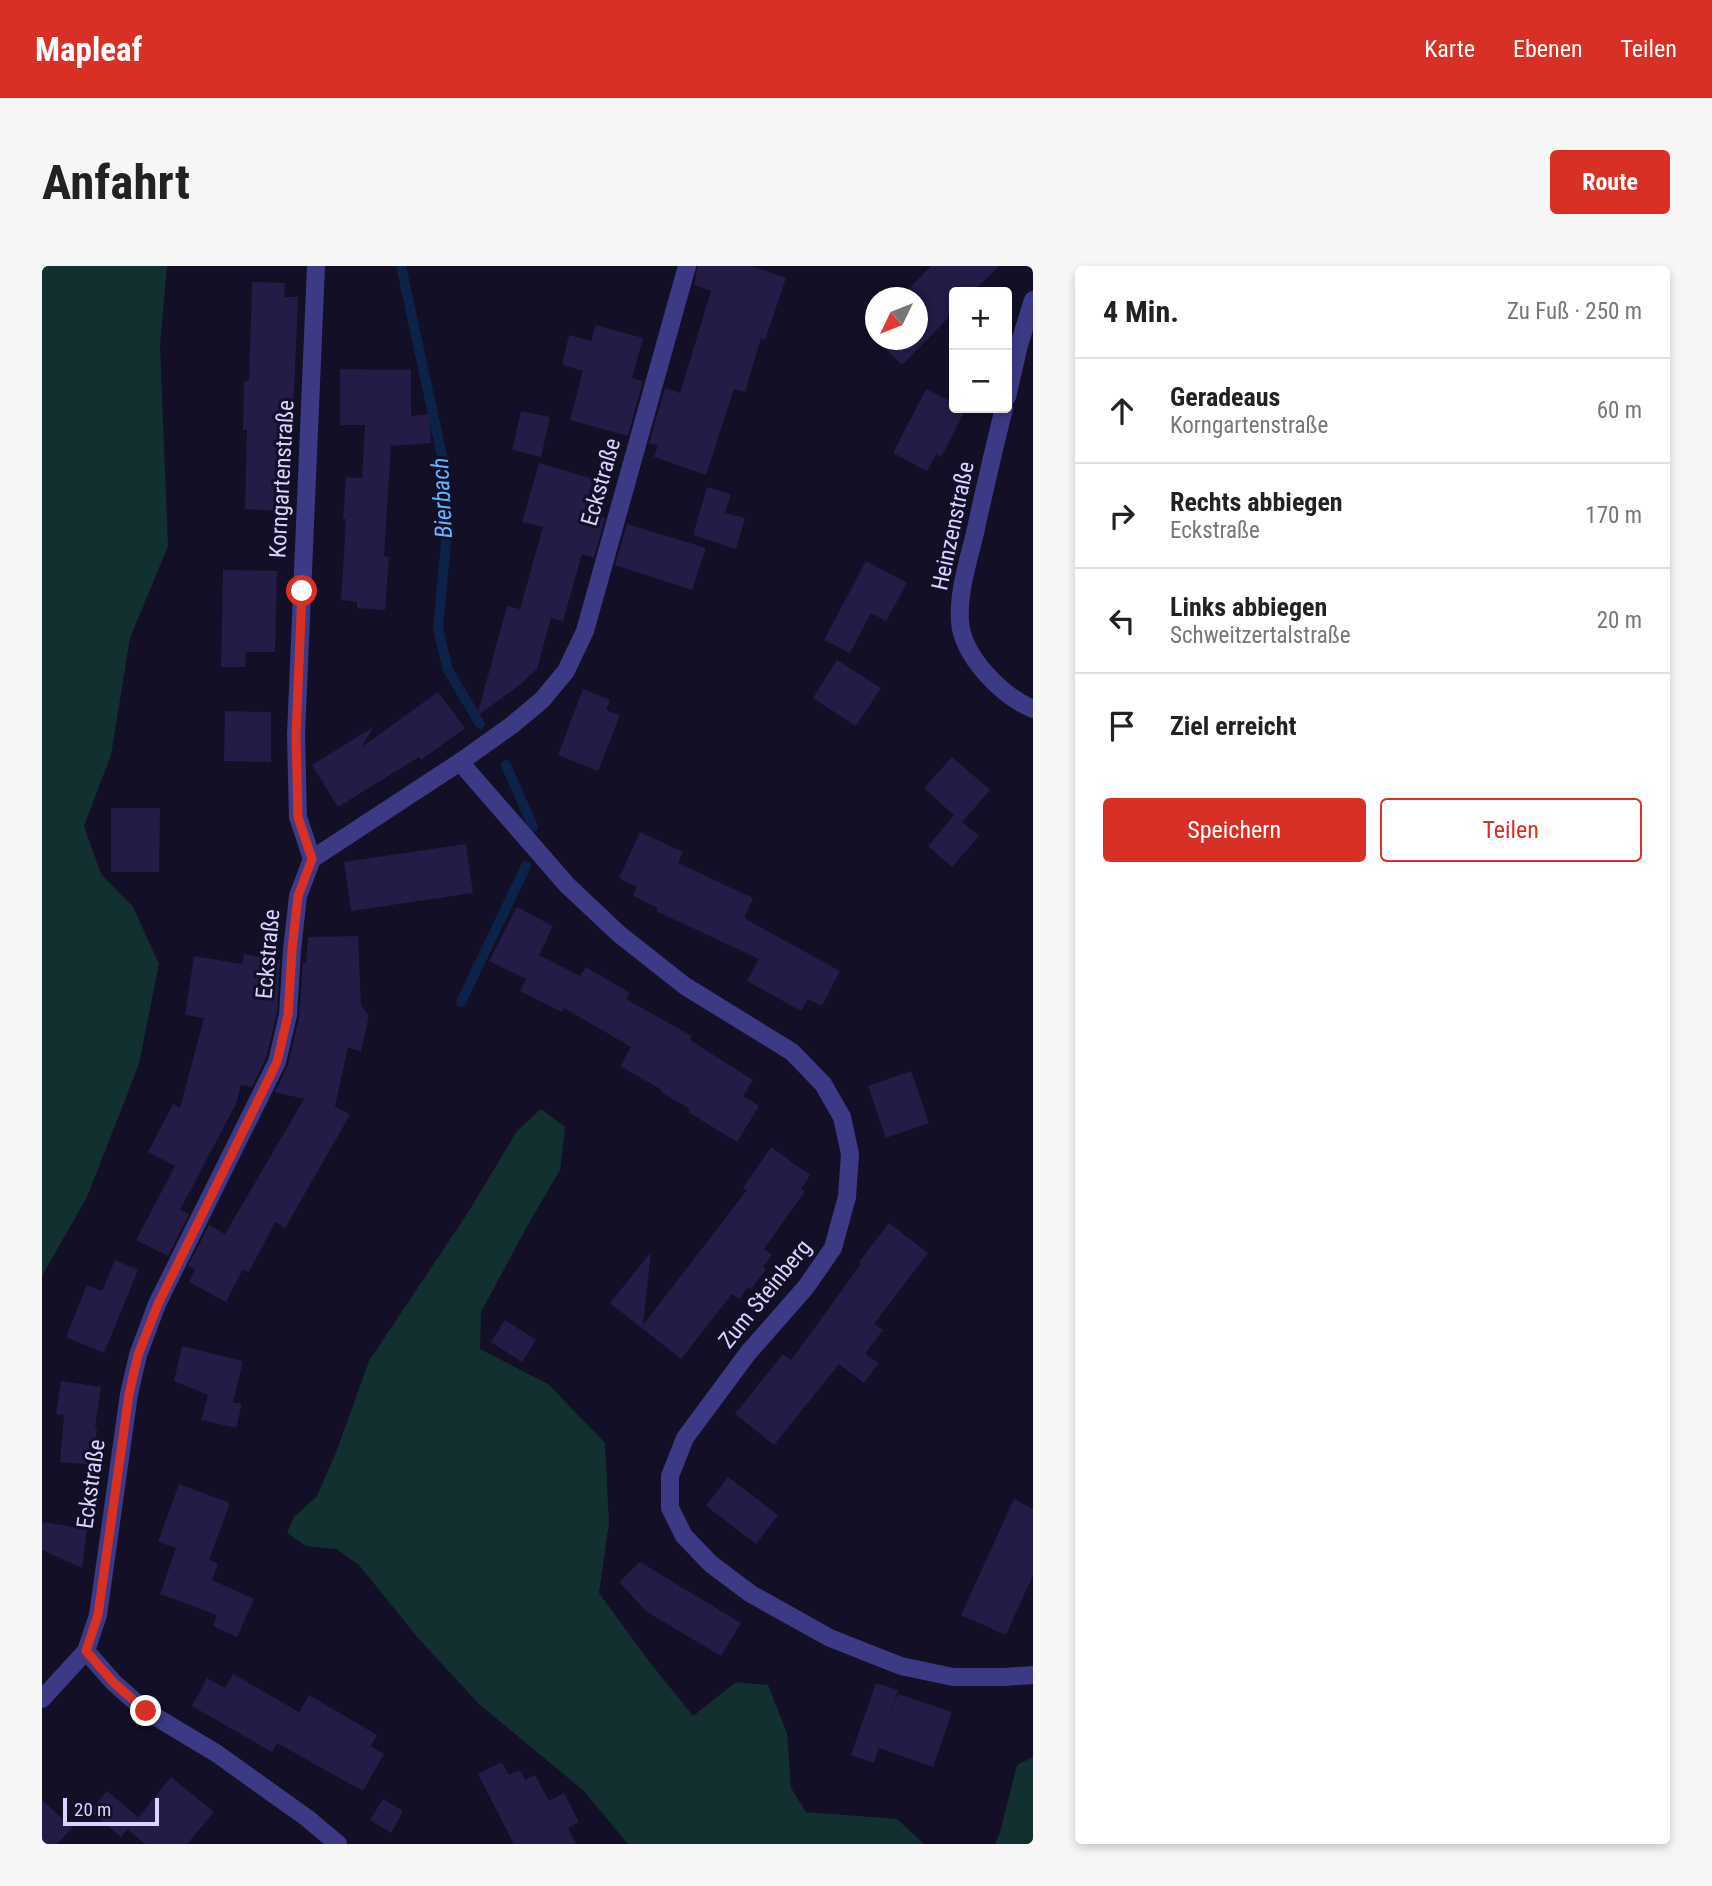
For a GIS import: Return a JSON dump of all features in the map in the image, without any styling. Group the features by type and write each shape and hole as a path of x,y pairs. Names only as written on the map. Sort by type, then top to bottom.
{"street":[{"name":"Korngartenstraße","path":"312,859 298,817 296,735 316,266"},
{"name":"Eckstraße","path":"42,1699 86,1651 98,1615 129,1394 138,1355 158,1304 277,1062 288,1015 298,896 312,859 512,725 542,701 566,671 585,631 687,266"},
{"path":"1012,375 1033,300"},
{"name":"Heinzenstraße","path":"1003,413 962,587 960,624 969,651 993,682 1033,709"},
{"name":"Zum Steinberg","path":"460,762 567,885 619,933 685,986 792,1052 823,1084 842,1117 850,1154 848,1186 833,1248 806,1287 748,1353 685,1438 670,1476 670,1508 684,1536 711,1564 751,1594 830,1638 901,1666 953,1677 1033,1675"},
{"path":"86,1651 114,1683 146,1711 216,1753 307,1818 338,1844"}],"green space":[{"path":"42,266 167,266 160,346 168,546 130,638 111,755 84,826 101,874 133,907 159,964 139,1064 87,1197 42,1276"},
{"path":"541,1109 565,1127 560,1170 481,1312 480,1349 548,1384 605,1443 609,1523 599,1593 693,1716 736,1682 768,1685 787,1733 791,1788 806,1812 897,1819 924,1844 628,1844 584,1791 479,1704 418,1638 359,1565 336,1549 306,1546 287,1533 294,1517 317,1496 337,1450 369,1361 469,1211 517,1131"},
{"path":"1033,1757 1033,1844 995,1844 1017,1765"}],"building":[{"path":"698,266 752,266 786,278 765,340 761,338 745,392 734,389 706,475 654,457 658,445 649,443 665,388 680,393 711,291 694,285"},
{"path":"931,266 999,266 978,287 949,287 949,317 928,338 928,287 911,287"},
{"path":"252,282 285,283 284,297 298,297 289,511 245,509 247,430 243,430 244,381 249,381"},
{"path":"596,325 643,338 632,378 643,381 628,436 570,420 583,371 562,365 569,335 591,341"},
{"path":"886,350 917,350 902,365"},
{"path":"340,369 411,370 411,416 429,414 431,443 391,446 384,556 389,557 385,610 357,608 357,602 341,600 346,477 362,478 365,425 340,425"},
{"path":"926,389 949,400 949,413 964,413 941,457 936,454 927,471 893,453"},
{"path":"521,411 550,417 541,457 512,450"},
{"path":"539,463 593,479 584,513 605,518 594,558 582,554 563,621 551,618 537,669 477,716 507,606 520,609 543,527 522,522"},
{"path":"707,487 731,494 725,513 745,518 736,549 693,535"},
{"path":"627,524 706,548 692,590 615,565"},
{"path":"866,561 907,583 886,621 871,613 850,653 824,640"},
{"path":"223,570 277,571 275,652 246,652 245,667 221,667"},
{"path":"837,660 881,688 856,726 813,698"},
{"path":"583,689 610,700 606,710 620,715 598,771 558,755"},
{"path":"438,692 465,728 421,760 419,757 338,807 312,765 373,727 362,747"},
{"path":"225,711 271,712 271,762 224,761"},
{"path":"952,757 990,790 962,822 979,836 952,867 928,846 954,815 924,788"},
{"path":"111,808 160,808 159,872 111,872"},
{"path":"640,832 683,852 678,863 753,898 744,918 840,971 822,1006 808,999 801,1011 747,981 759,959 656,911 658,908 633,896 637,887 619,878"},
{"path":"466,844 473,893 351,911 344,862"},
{"path":"517,907 553,926 539,955 580,976 586,967 630,993 626,999 692,1036 690,1040 753,1080 743,1096 759,1106 737,1142 688,1112 690,1109 661,1092 662,1090 620,1066 631,1047 564,1008 562,1012 520,991 526,979 489,961"},
{"path":"358,936 361,1006 369,1015 361,1052 348,1047 335,1106 350,1115 285,1228 275,1222 249,1272 243,1269 226,1302 189,1282 195,1270 188,1266 209,1225 225,1234 304,1099 275,1092 288,1065 299,1018 308,937"},
{"path":"244,954 280,960 277,1013 266,1058 252,1087 241,1085 236,1104 180,1210 189,1214 168,1256 136,1240 175,1166 148,1152 173,1104 180,1108 204,1018 185,1015 194,956 242,964"},
{"path":"911,1071 929,1123 886,1138 868,1086"},
{"path":"771,1147 810,1175 801,1189 805,1191 764,1249 772,1255 763,1267 766,1270 739,1299 732,1294 681,1359 610,1303 651,1252 643,1325 747,1190 743,1188"},
{"path":"889,1223 928,1253 874,1324 883,1330 865,1354 879,1363 864,1383 839,1364 774,1445 735,1414 783,1354 791,1360"},
{"path":"115,1260 138,1270 104,1353 66,1337 87,1285 102,1291"},
{"path":"505,1320 536,1340 522,1362 491,1342"},
{"path":"182,1346 243,1361 233,1402 242,1404 236,1428 201,1420 208,1395 174,1381"},
{"path":"61,1381 101,1387 93,1465 60,1462 64,1415 56,1414"},
{"path":"728,1477 778,1515 756,1544 706,1506"},
{"path":"179,1484 230,1503 209,1560 218,1564 212,1580 254,1599 237,1637 213,1626 217,1615 160,1594 176,1548 158,1542"},
{"path":"1014,1499 1033,1509 1033,1575 1006,1635 961,1615"},
{"path":"42,1522 87,1529 82,1568 42,1550"},
{"path":"640,1562 741,1623 721,1656 647,1612 619,1582"},
{"path":"233,1674 299,1712 309,1695 377,1735 371,1746 384,1754 363,1791 277,1743 272,1752 192,1706 207,1678 225,1688"},
{"path":"876,1683 898,1690 891,1711 898,1694 952,1712 933,1767 879,1748 874,1763 851,1755"},
{"path":"502,1762 509,1775 520,1770 525,1780 535,1775 549,1801 564,1793 579,1822 568,1828 576,1844 514,1844 478,1774"},
{"path":"171,1777 214,1812 187,1844 145,1844 128,1830"},
{"path":"107,1791 138,1817 121,1837 90,1811"},
{"path":"383,1799 403,1811 391,1833 370,1820"},
{"path":"42,1800 72,1828 57,1844 42,1844"}],"waterway":[{"name":"Bierbach","path":"401,266 444,465 446,543 438,628 448,670 480,724"},
{"name":"Bierbach","path":"506,765 533,827"},
{"name":"Bierbach","path":"461,1002 526,866"}],"route":[{"path":"146,1711 114,1683 86,1651 98,1615 129,1394 138,1355 158,1304 277,1062 288,1015 298,896 312,859 298,817 296,735 302,591"}]}
